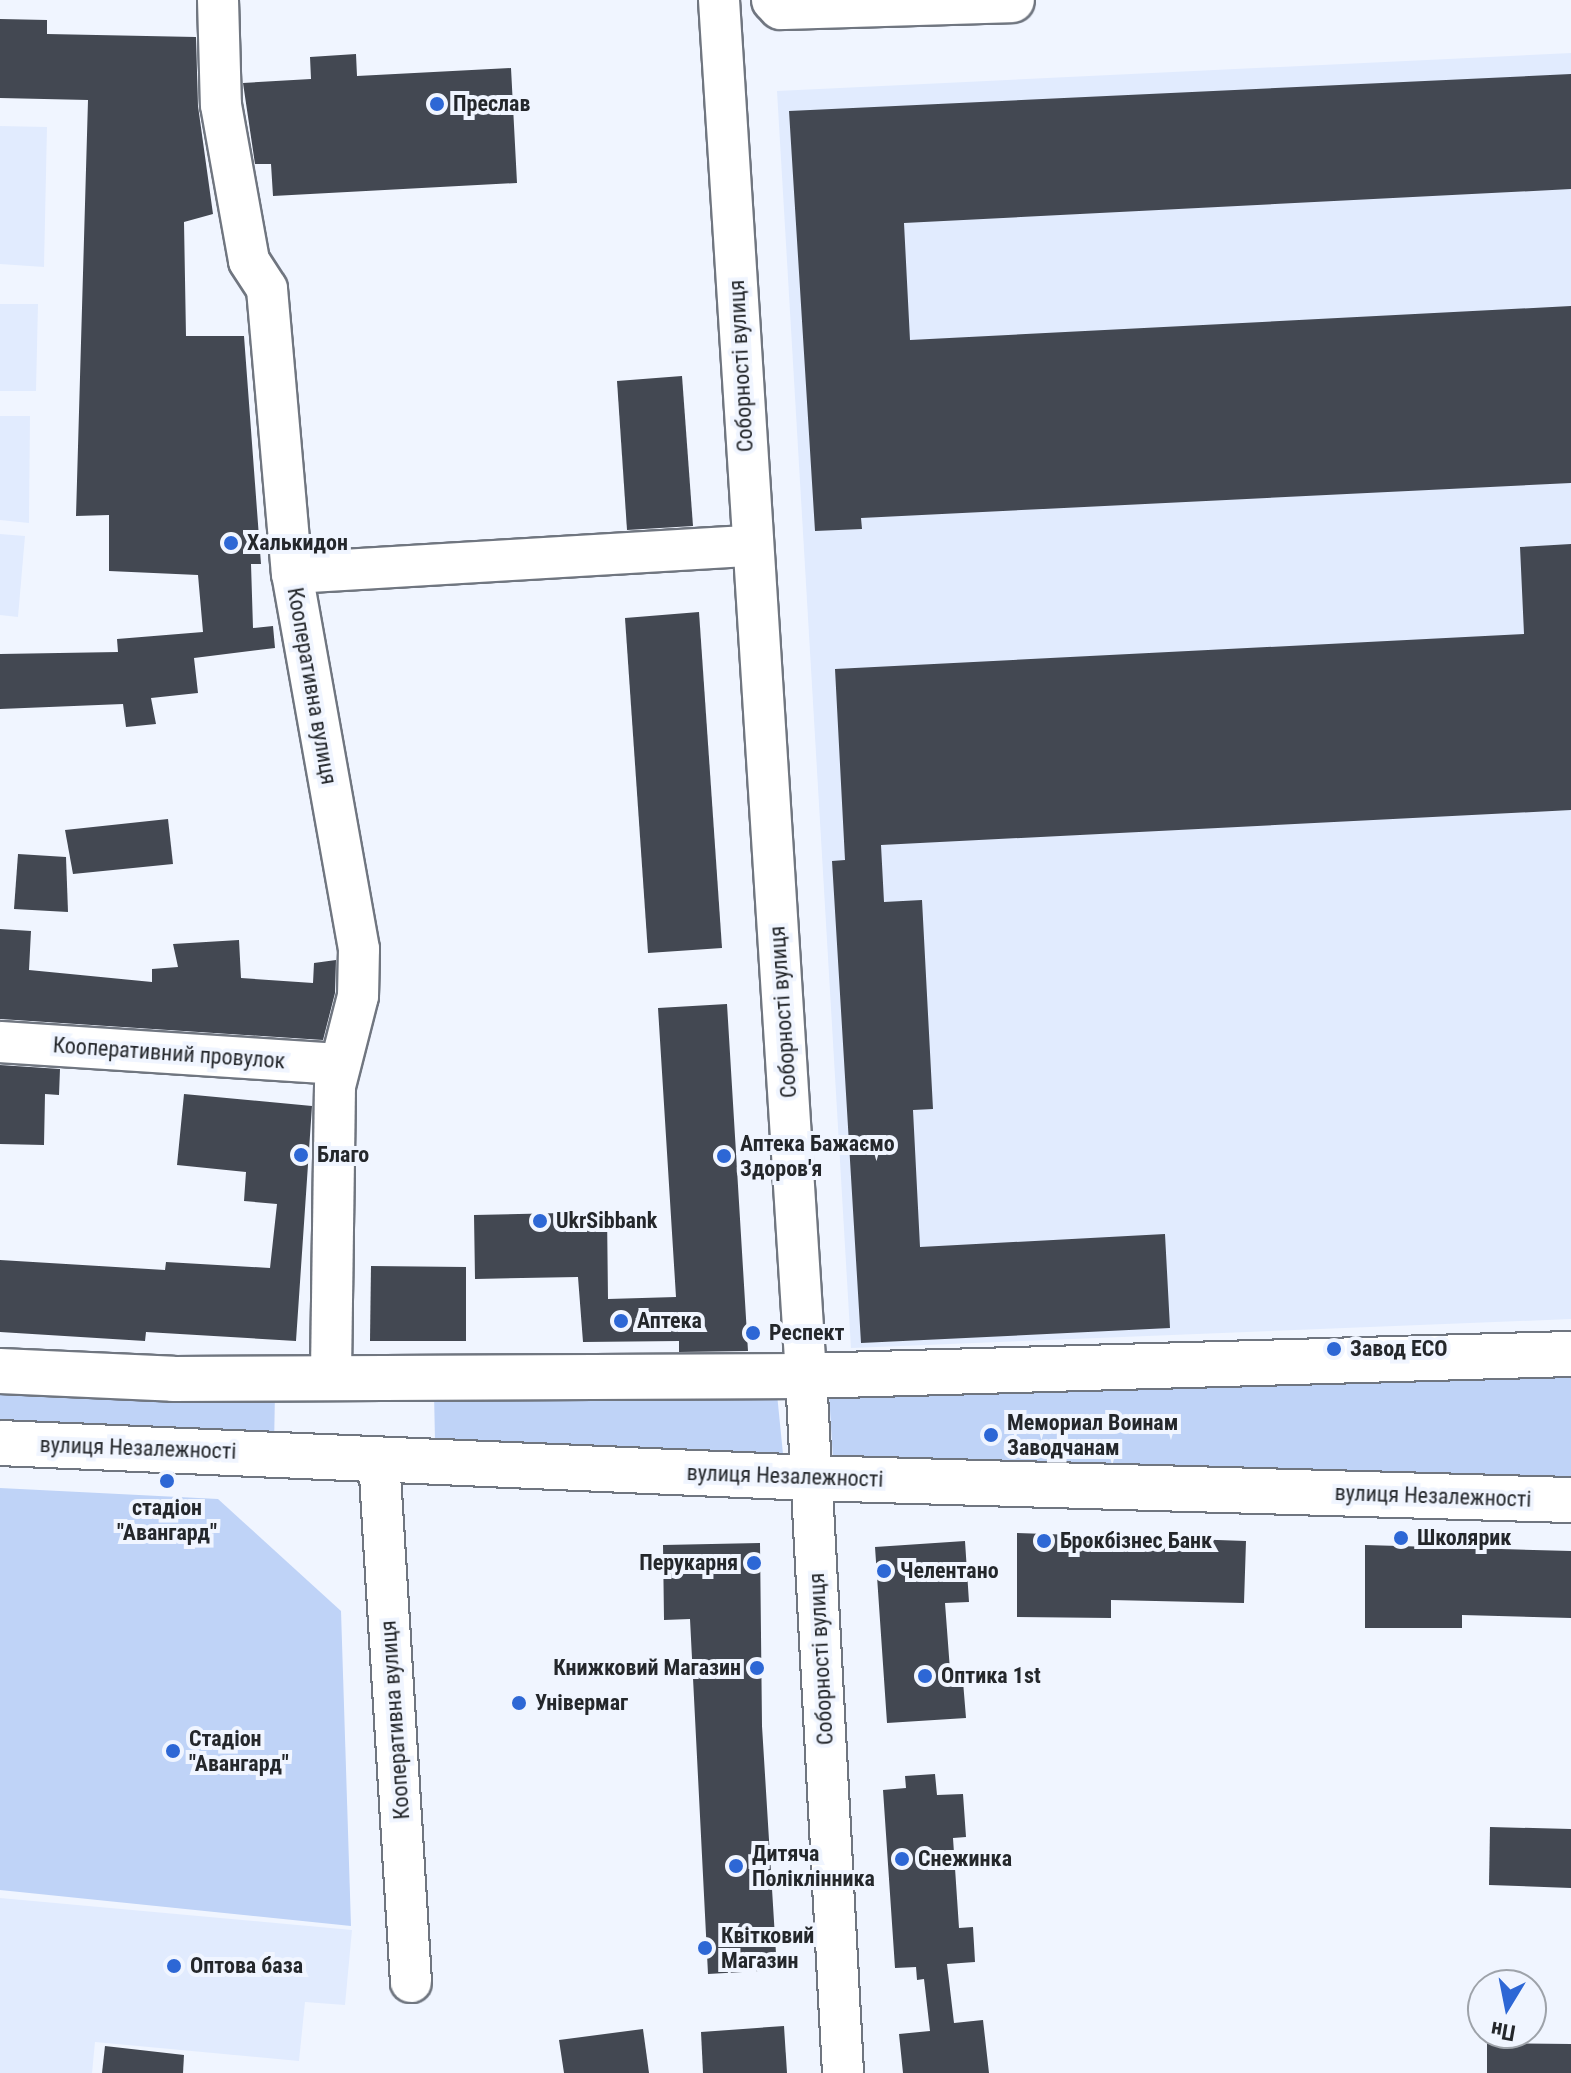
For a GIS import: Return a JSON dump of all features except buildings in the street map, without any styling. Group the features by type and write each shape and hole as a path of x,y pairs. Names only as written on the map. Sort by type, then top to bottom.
{"street":[{"name":"Кооперативна вулиця","path":"218,0 221,105 249,261 267,289 292,573 359,949 358,996 338,1064 331,1376"},
{"name":"Соборності вулиця","path":"719,0 751,546 806,1376 843,2073"},
{"path":"774,0 781,7 1012,0"},
{"path":"292,573 751,546"},
{"name":"Кооперативний провулок","path":"0,1042 338,1064"},
{"path":"0,1371 173,1379 806,1376 1571,1354"},
{"name":"вулиця Незалежності","path":"0,1443 810,1478 1571,1500"},
{"name":"Кооперативна вулиця","path":"379,1459 411,1982"}],"shaded area":[{"path":"1571,53 1571,1319 851,1348 777,91"},
{"path":"0,126 47,127 44,267 0,264"},
{"path":"0,304 38,304 36,391 0,391"},
{"path":"0,416 30,416 29,523 0,520"},
{"path":"0,534 25,536 18,617 0,615"},
{"path":"1571,1365 1571,1488 833,1459 829,1394"},
{"path":"0,1382 275,1392 274,1447 0,1435"},
{"path":"434,1393 777,1394 783,1454 435,1441"},
{"name":"Стадіон \"Авангард\"","path":"0,1488 218,1499 341,1611 351,1926 0,1890"},
{"name":"Оптова база","path":"0,1898 352,1930 345,2005 305,2002 299,2061 95,2042 92,2073 0,2073"}],"place":[{"name":"Преслав","path":"437,104"},
{"name":"Халькидон","path":"231,543"},
{"name":"Благо","path":"301,1155"},
{"name":"Аптека Бажаємо Здоров'я","path":"724,1156"},
{"name":"UkrSibbank","path":"540,1221"},
{"name":"Аптека","path":"621,1321"},
{"name":"Респект","path":"753,1333"},
{"name":"Завод ЕСО","path":"1334,1349"},
{"name":"Мемориал Воинам Заводчанам","path":"991,1435"},
{"name":"стадіон \"Авангард\"","path":"167,1481"},
{"name":"Школярик","path":"1401,1538"},
{"name":"Брокбізнес Банк","path":"1044,1541"},
{"name":"Перукарня","path":"754,1563"},
{"name":"Челентано","path":"884,1571"},
{"name":"Книжковий Магазин","path":"757,1668"},
{"name":"Оптика 1st","path":"925,1676"},
{"name":"Універмаг","path":"519,1703"},
{"name":"Стадіон \"Авангард\"","path":"173,1751"},
{"name":"Снежинка","path":"902,1859"},
{"name":"Дитяча Поліклінника","path":"736,1866"},
{"name":"Квітковий Магазин","path":"705,1948"},
{"name":"Оптова база","path":"174,1966"}]}
